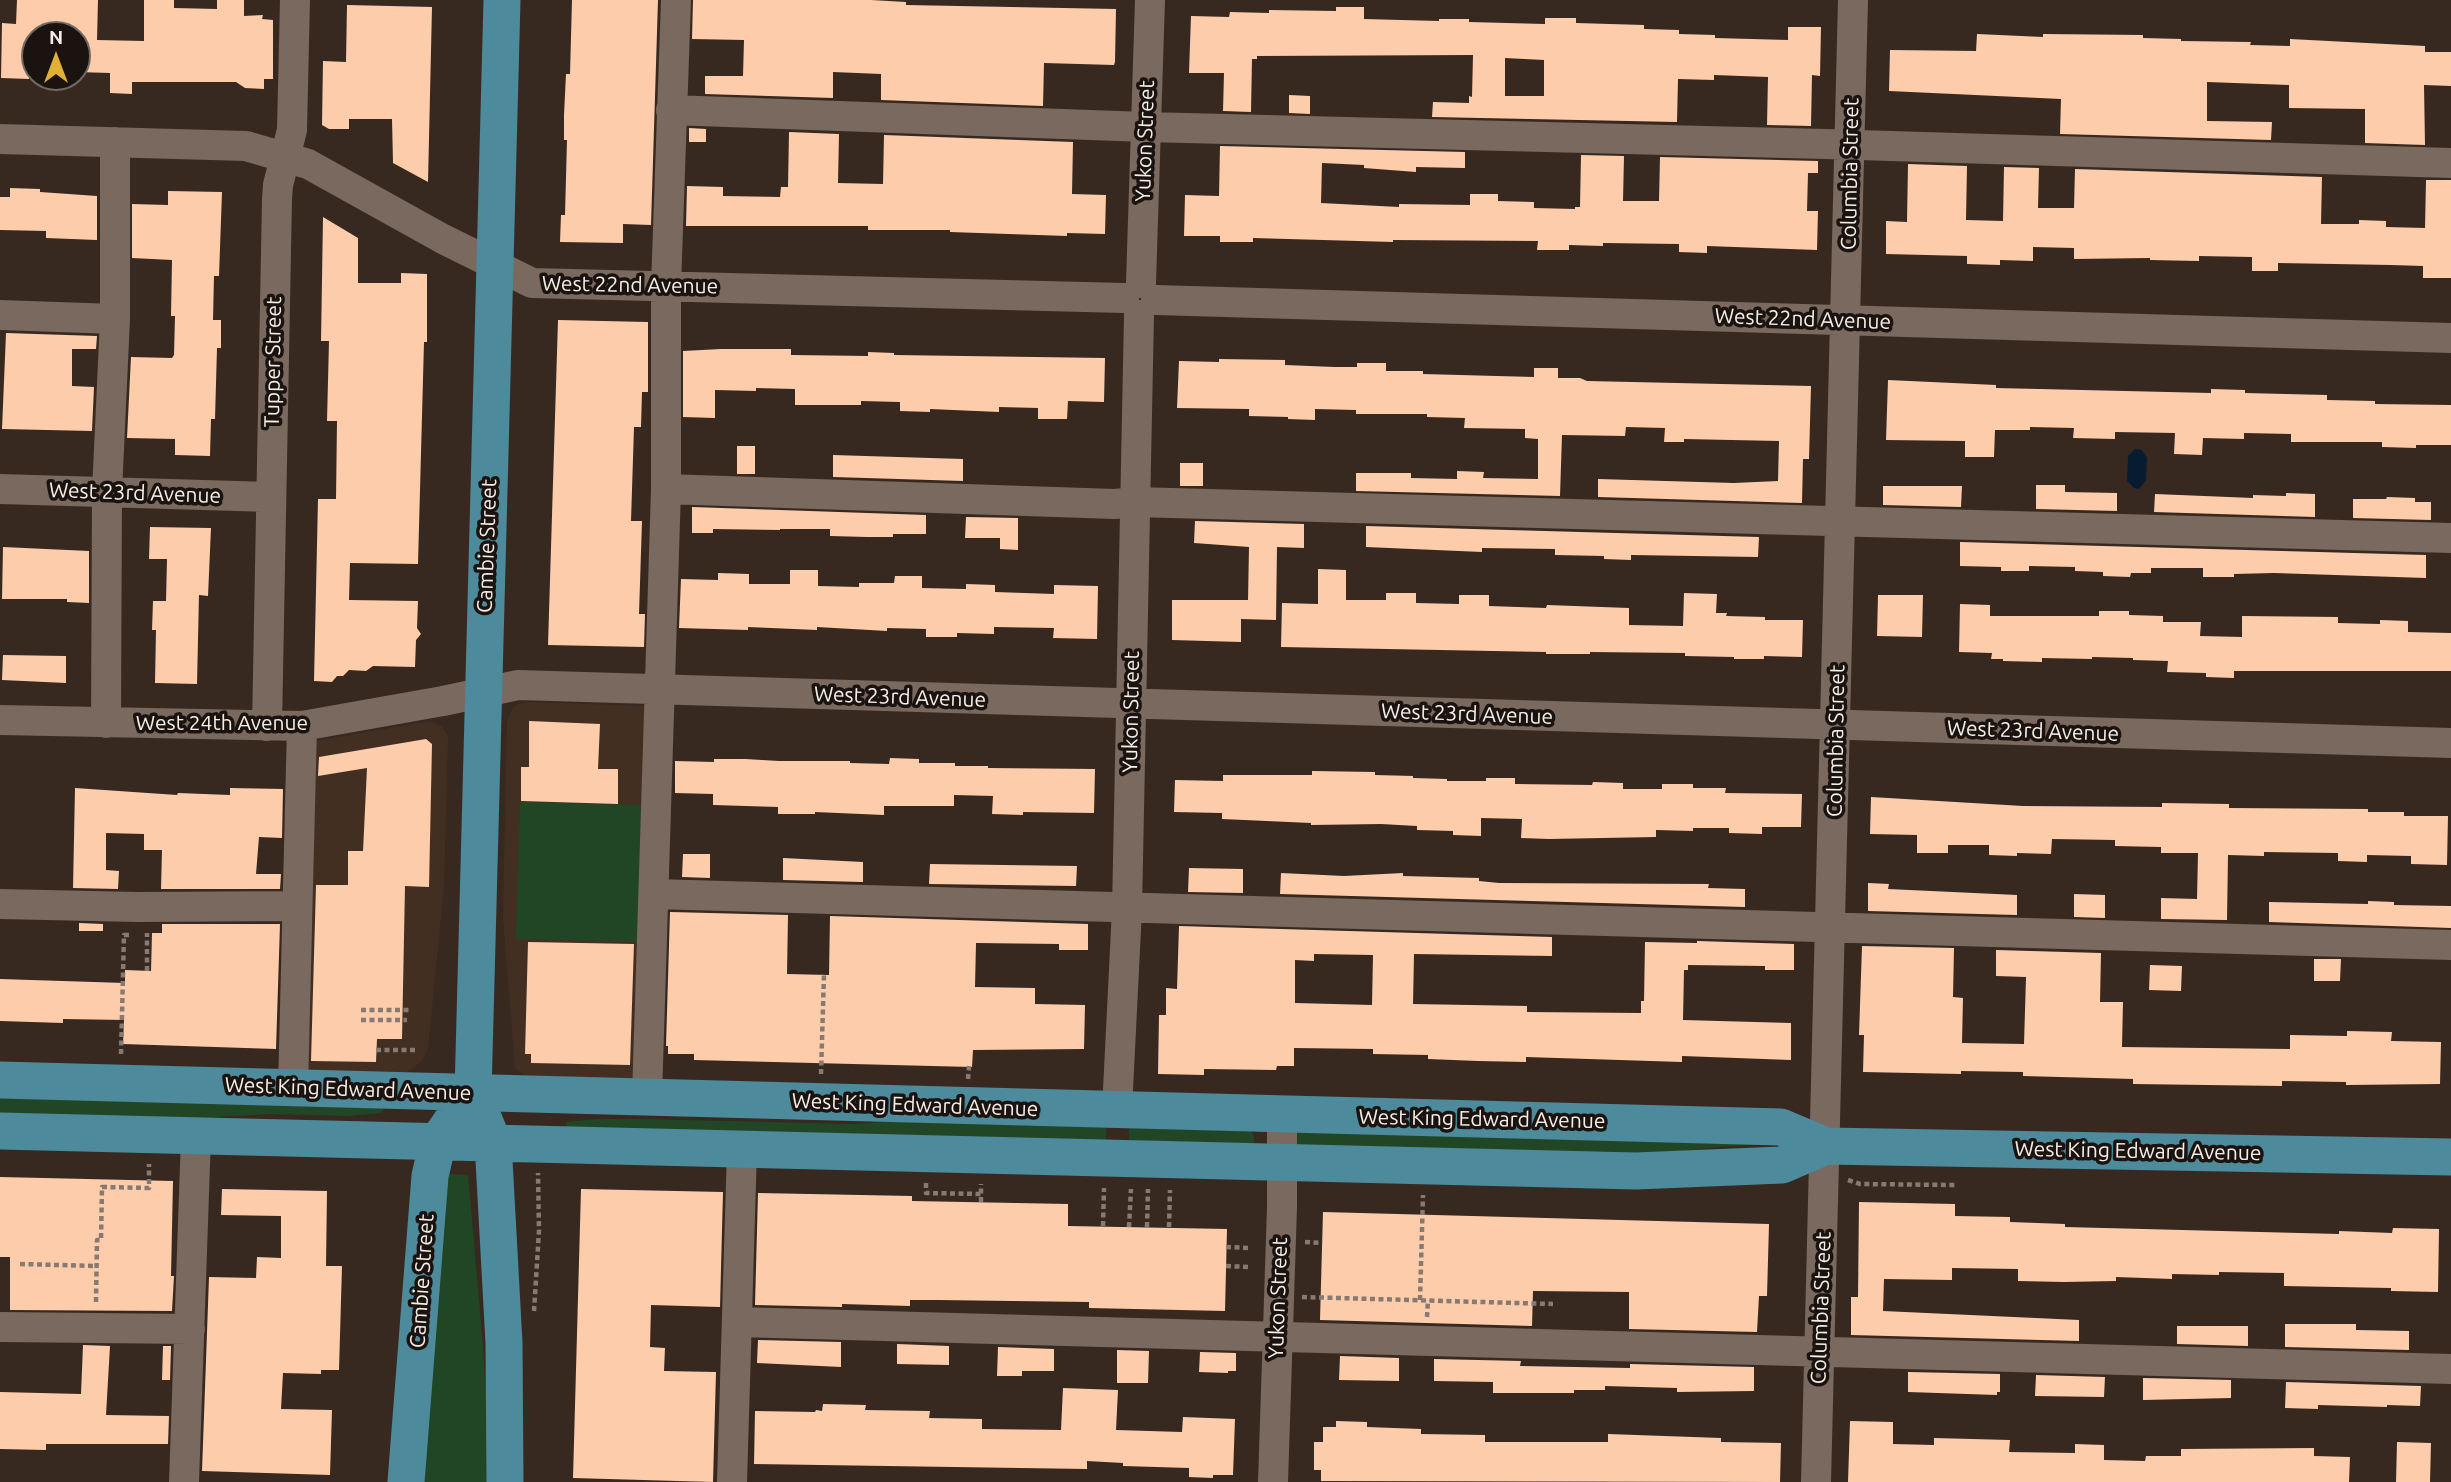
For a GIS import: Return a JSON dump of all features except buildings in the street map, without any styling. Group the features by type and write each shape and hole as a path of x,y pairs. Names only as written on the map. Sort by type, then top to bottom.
{"main road":[{"name":"Cambie Street","path":"502,0 473,1093 493,1142 504,1343 505,1482"},
{"name":"West King Edward Avenue","path":"0,1080 1781,1127 1826,1146 2451,1157"},
{"name":"Cambie Street","path":"406,1482 430,1177 438,1141 473,1093"},
{"name":"West King Edward Avenue","path":"0,1131 1636,1171 1782,1165 1826,1146"}],"street":[{"name":"Tupper Street","path":"267,726 277,199 292,130 295,0"},
{"path":"647,1097 666,489 666,286 676,0"},
{"name":"Yukon Street","path":"1116,1110 1127,908 1140,299 1150,0"},
{"name":"Columbia Street","path":"1816,1482 1853,0"},
{"path":"671,110 1146,127 2451,163"},
{"name":"West 22nd Avenue","path":"0,139 246,146 309,164 443,239 532,283 2451,338"},
{"path":"106,723 107,492 115,319 115,142"},
{"path":"0,315 115,319"},
{"name":"West 23rd Avenue","path":"0,489 271,497"},
{"path":"666,489 2451,538"},
{"name":"West 23rd Avenue","path":"483,693 517,685 2451,743"},
{"name":"West 24th Avenue","path":"0,720 302,726 483,693"},
{"path":"293,1088 302,726"},
{"path":"654,894 2451,945"},
{"path":"0,904 297,906"},
{"name":"Yukon Street","path":"1273,1482 1282,1114"},
{"path":"184,1482 196,1136"},
{"path":"732,1482 742,1150"},
{"path":"737,1322 2451,1369"},
{"path":"0,1327 190,1329"}],"path":[{"path":"147,971 148,907"},
{"path":"121,1058 124,935"},
{"path":"821,1080 824,974"},
{"path":"361,1010 410,1010"},
{"path":"361,1020 407,1020"},
{"path":"376,1050 417,1050"},
{"path":"95,1328 97,1240 101,1240 102,1187 149,1188 149,1156"},
{"path":"1844,1179 1860,1184 1955,1185"},
{"path":"926,1182 926,1193 981,1192 981,1202"},
{"path":"1103,1226 1104,1188"},
{"path":"1129,1227 1131,1189"},
{"path":"1147,1227 1148,1189"},
{"path":"1169,1227 1170,1190"},
{"path":"1420,1300 1423,1195"},
{"path":"1300,1242 1322,1242"},
{"path":"1226,1247 1249,1248"},
{"path":"20,1264 97,1266"},
{"path":"1226,1266 1248,1267"},
{"path":"1311,1297 1553,1304"}],"shaded area":[{"path":"528,702 644,706 649,717 640,1067 632,1080 527,1077 515,1068 503,918 507,721 513,707"},
{"path":"431,721 442,727 448,736 444,886 428,1048 423,1059 414,1068 403,1073 307,1071 315,741"}],"green space":[{"path":"520,802 641,805 638,942 516,939"},
{"path":"0,1091 386,1105 381,1113 349,1116 271,1114 164,1120 0,1117"},
{"path":"960,1117 1106,1126 1106,1146 566,1131 566,1122 598,1119 852,1124"},
{"path":"1129,1128 1251,1131 1254,1136 1254,1149 1129,1146"},
{"path":"1295,1132 1765,1144 1629,1158 1296,1151"},
{"path":"448,1174 468,1175 483,1345 491,1482 418,1482"}],"water":[{"path":"2135,449 2142,450 2147,458 2146,480 2139,489 2127,481 2128,456"}]}
